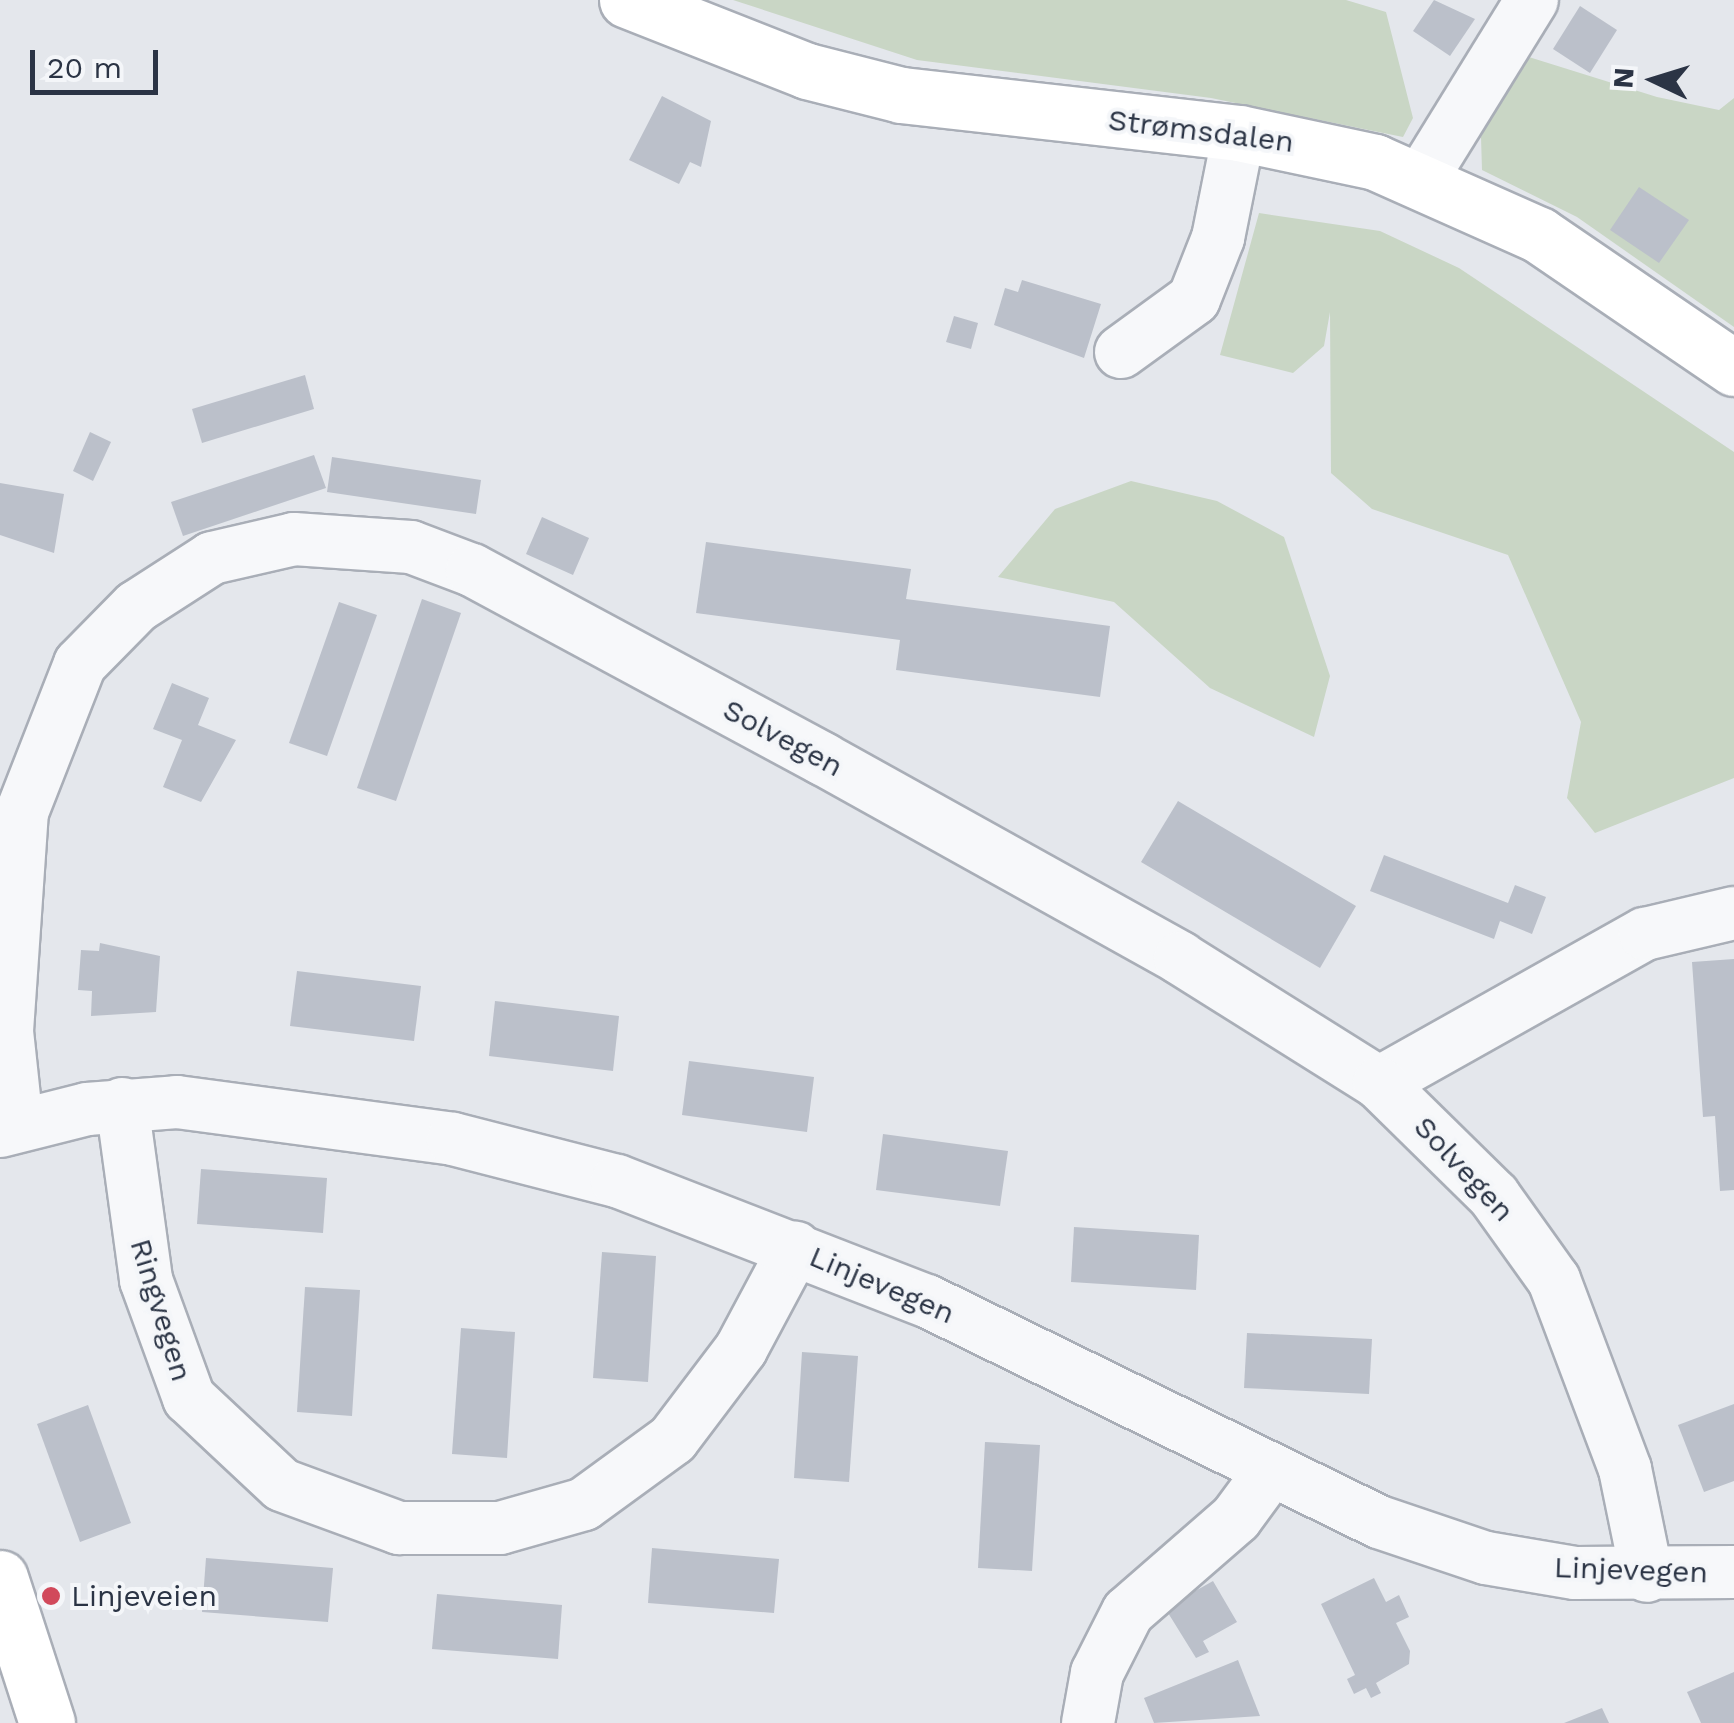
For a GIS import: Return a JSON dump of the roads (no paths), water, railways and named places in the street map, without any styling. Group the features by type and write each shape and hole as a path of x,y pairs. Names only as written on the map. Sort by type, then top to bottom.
{"main road":[{"name":"Strømsdalen","path":"628,0 807,71 901,95 1240,133 1422,178 1538,234 1734,368"},
{"path":"0,1578 47,1723"}],"street":[{"path":"1422,178 1532,0"},
{"path":"1121,352 1194,300 1240,133"},
{"name":"Solvegen","path":"8,1128 12,912 22,812 42,745 80,664 136,607 212,558 294,539 411,547 472,570 1180,958 1372,1068 1494,1196 1554,1280 1625,1468 1647,1576"},
{"path":"1372,1068 1645,934 1734,913"},
{"name":"Linjevegen","path":"8,1128 122,1104 238,1107 453,1139 617,1182 795,1248 927,1302 1268,1473 1486,1558 1647,1576 1734,1572"},
{"name":"Ringvegen","path":"122,1104 146,1280 189,1398 282,1485 399,1528 500,1528 598,1494 674,1440 741,1350 795,1248"},
{"path":"1088,1723 1097,1673 1128,1612 1236,1518 1268,1473"}],"place":[{"name":"Linjeveien","path":"51,1596"}]}
